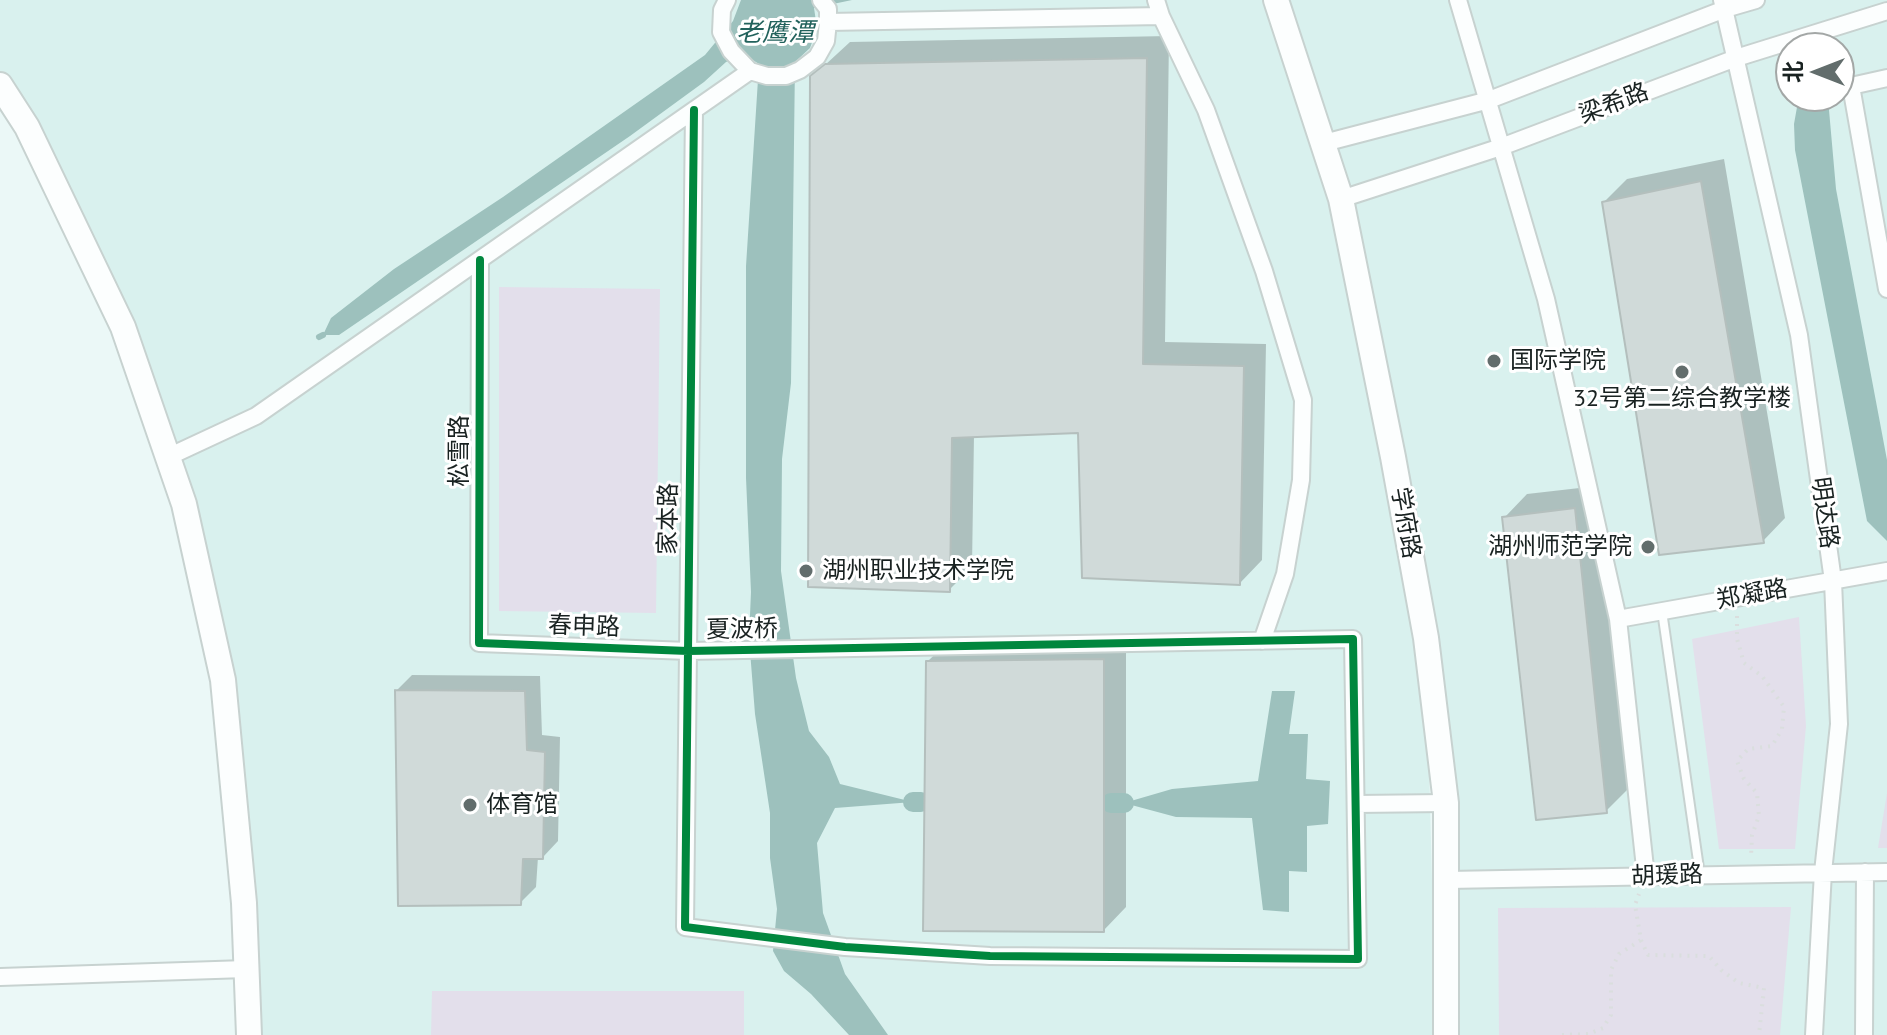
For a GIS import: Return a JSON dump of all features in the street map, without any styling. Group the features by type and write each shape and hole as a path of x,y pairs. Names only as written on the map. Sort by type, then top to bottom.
{"main road":[{"name":"学府路","path":"1276,0 1341,199 1426,638 1446,803 1446,1035"},
{"path":"0,85 10,121 123,327 184,504 223,680 244,903 249,1035"}],"street":[{"path":"727,0 722,10 721,32 748,69 786,76 817,57 826,41 826,11 1158,8 1206,110 1264,271 1303,400 1301,480 1291,543 1285,574 1262,641"},
{"path":"1458,0 1546,299 1618,619 1646,877"},
{"name":"梁希路","path":"1324,143 1489,100 1723,5 1756,0"},
{"name":"明达路","path":"1723,5 1799,335 1833,581 1839,724 1823,872 1814,1035"},
{"name":"梁希路","path":"1341,199 1501,147 1736,58 1887,11"},
{"path":"168,457 256,416 748,69"},
{"path":"1887,78 1851,86 1887,289"},
{"name":"家本路","path":"694,110 685,927 845,947 990,956 1358,959 1356,804"},
{"name":"松雪路","path":"479,643 480,260"},
{"name":"郑凝路","path":"1618,619 1887,571"},
{"name":"夏波桥","path":"688,651 1353,639 1356,804"},
{"name":"春申路","path":"479,643 688,651"},
{"path":"1356,804 1446,803"},
{"path":"1864,1035 1865,872"},
{"name":"胡瑗路","path":"1448,880 1887,872"},
{"path":"0,977 246,969"}],"lane":[{"path":"1662,611 1700,875"}],"path":[{"path":"1737,598 1737,639 1744,663 1762,676 1784,707 1782,729 1772,746 1748,749 1737,761 1744,779 1757,793 1759,816 1752,835 1751,874"},
{"path":"1646,877 1635,905 1641,940 1648,955 1709,956 1739,983 1764,988 1759,1035"},
{"path":"1562,1035 1588,1034 1603,1028 1611,1015 1611,970 1619,954 1641,940"}],"shaded area":[{"name":"湖州职业技术学院","path":"0,0 1887,0 1887,1035 1446,1035 1426,650 1436,1035 249,1035 223,680 123,327 0,85"},
{"path":"499,287 660,289 656,613 499,611"},
{"path":"1799,617 1806,726 1795,849 1719,849 1692,639"},
{"path":"1887,793 1887,848 1878,848"},
{"path":"1791,907 1780,1035 1499,1035 1498,908"},
{"path":"432,991 744,991 744,1035 431,1035"}],"water":[{"name":"老鹰潭","path":"741,0 852,0 814,8 817,28 810,48 795,62 791,383 782,459 781,571 796,678 809,731 829,757 840,784 913,802 835,808 817,843 823,913 845,974 888,1035 849,1035 811,994 784,971 773,951 777,909 770,858 770,813 755,714 749,638 751,592 746,478 746,266 759,64 745,55 726,62 704,82 630,136 339,335 323,335 331,318 394,269 503,197 705,55 733,21"},
{"path":"1796,112 1829,112 1836,189 1887,460 1887,541 1867,521 1795,150"},
{"path":"1272,691 1295,691 1289,734 1308,734 1306,779 1330,781 1328,824 1307,826 1307,872 1289,871 1289,912 1263,910 1252,818 1176,817 1124,803 1172,789 1258,781"}],"building":[{"path":"1147,58 1143,364 1244,366 1240,585 1082,578 1078,433 952,438 950,592 808,587 810,76 825,64"},
{"name":"32号第二综合教学楼","path":"1701,181 1764,543 1659,555 1602,202"},
{"path":"1575,508 1607,813 1536,820 1502,517"},
{"path":"1104,659 1104,932 923,931 926,661"},
{"name":"体育馆","path":"395,690 525,691 527,750 545,752 543,859 523,859 521,905 398,906"}],"waterway":[{"path":"319,337 323,335"},
{"path":"913,802 921,802"},
{"path":"1111,803 1124,803"}],"cycle path":[{"path":"480,260 479,643 688,651 1353,639 1358,959 990,956 845,947 685,927 688,651 694,110"}],"place":[{"name":"国际学院","path":"1494,361"},
{"name":"32号第二综合教学楼","path":"1682,372"},
{"name":"湖州师范学院","path":"1648,547"},
{"name":"湖州职业技术学院","path":"806,571"},
{"name":"体育馆","path":"470,805"}]}
